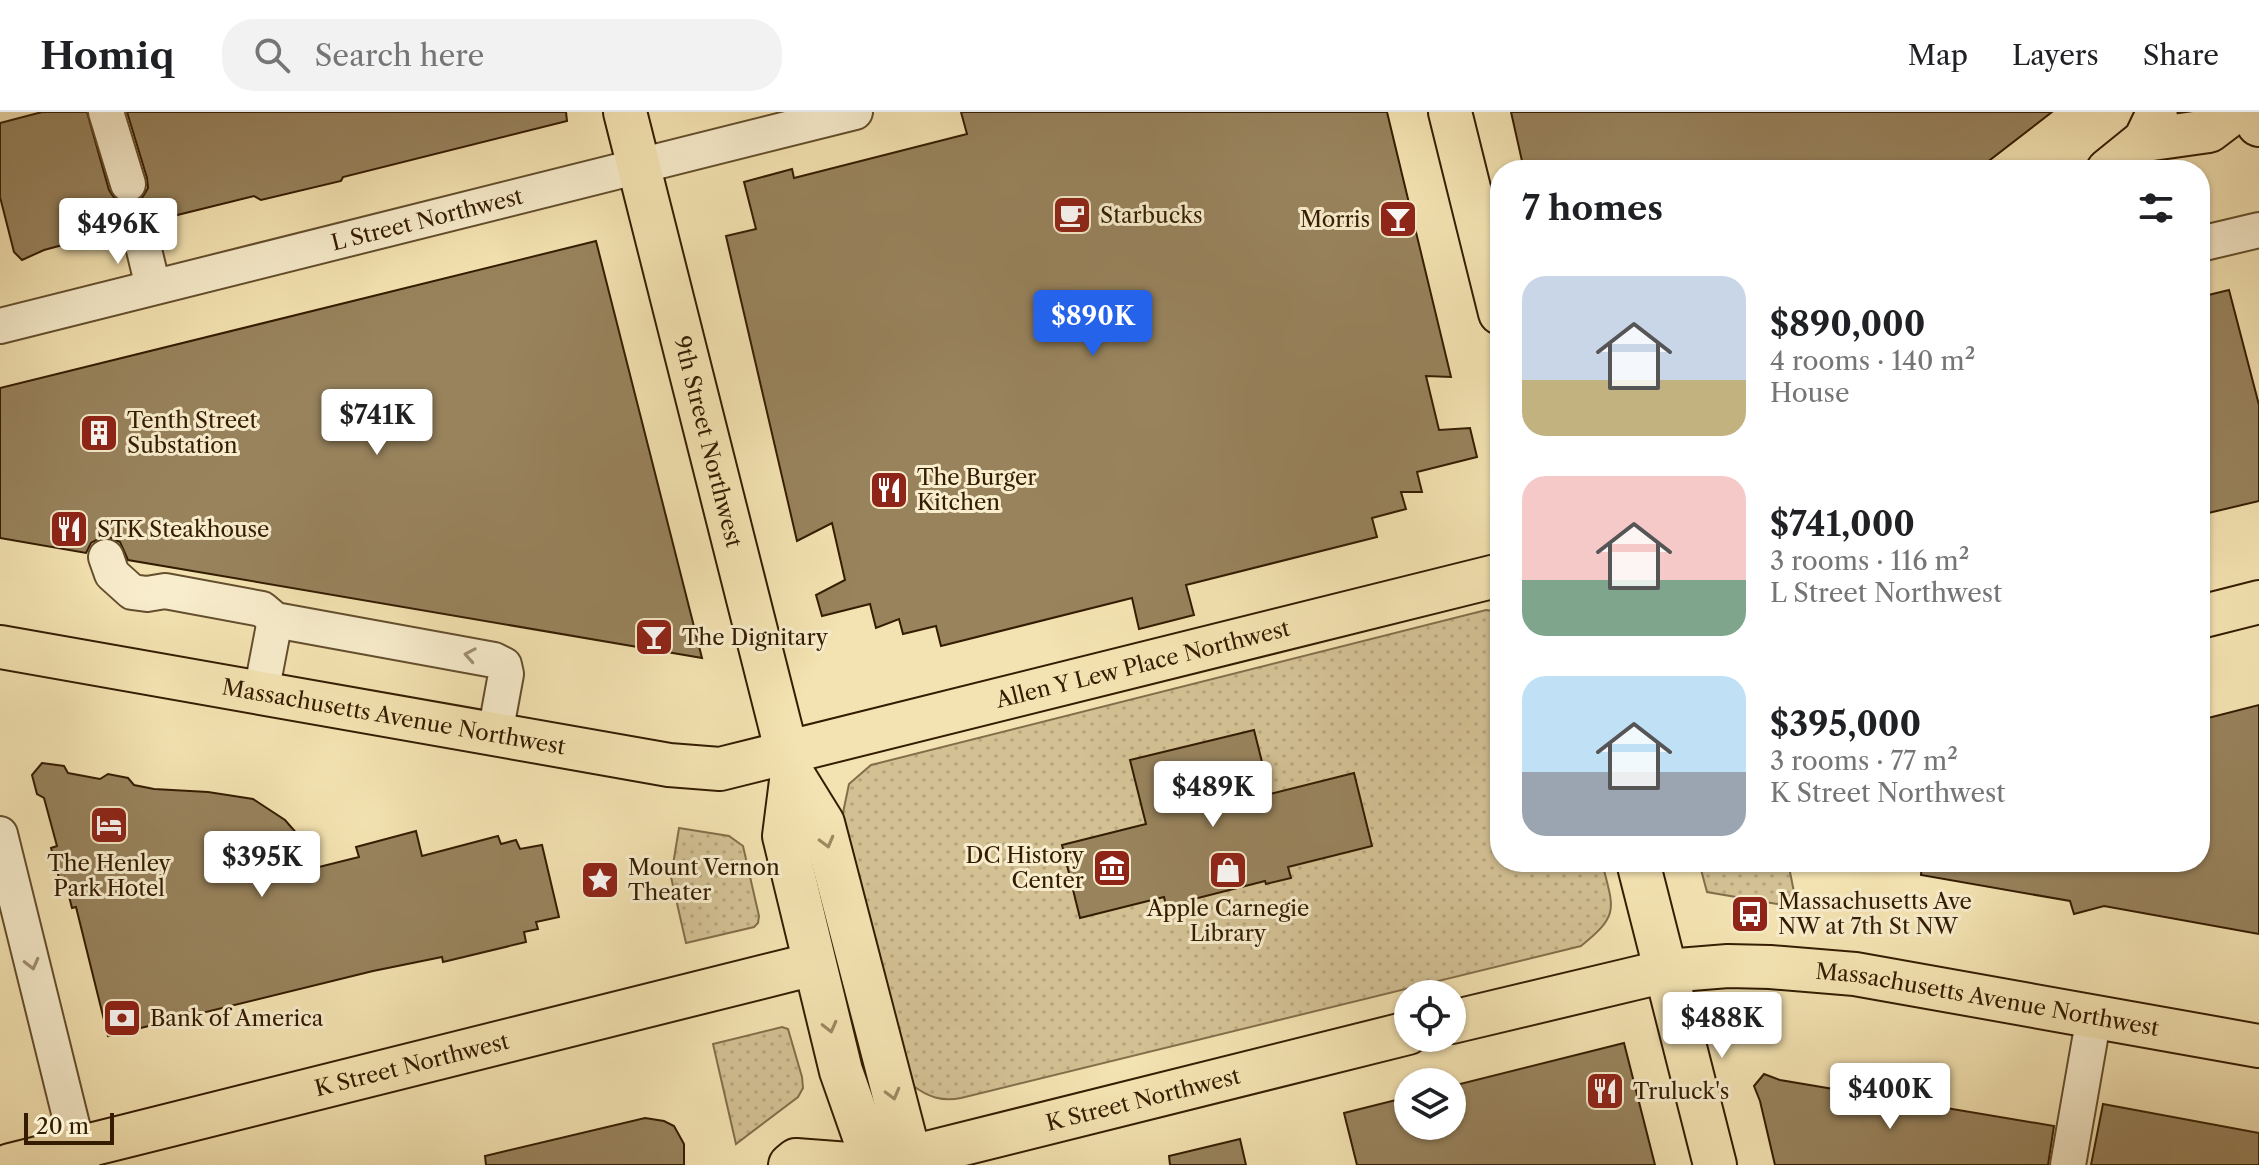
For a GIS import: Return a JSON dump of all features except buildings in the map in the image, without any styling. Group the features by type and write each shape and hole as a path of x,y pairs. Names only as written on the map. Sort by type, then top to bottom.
{"highway":[{"path":"2256,112 2259,124"}],"main road":[{"name":"9th Street Northwest","path":"625,112 790,763 823,823 888,1162"},
{"path":"1450,112 1490,273"},
{"path":"2118,160 2152,126 2209,131 2234,112"},
{"name":"Allen Y Lew Place Northwest","path":"790,763 1490,578"},
{"path":"2210,614 2259,602"},
{"name":"Massachusetts Avenue Northwest","path":"0,647 689,768 720,769 790,763"},
{"name":"9th Street Northwest","path":"790,763 784,836 814,964 841,1071 888,1162"},
{"path":"1641,872 1715,1165"},
{"name":"K Street Northwest","path":"10,1165 80,1156 814,964"},
{"name":"Massachusetts Avenue Northwest","path":"1666,971 1728,966 1826,971 2259,1046"},
{"path":"1466,1019 1666,971"},
{"name":"K Street Northwest","path":"888,1162 1394,1036"},
{"path":"790,1165 796,1160 812,1160 862,1165"}],"street":[{"path":"106,112 128,184"},
{"name":"L Street Northwest","path":"0,326 855,112"},
{"path":"138,225 153,287"},
{"path":"2210,242 2259,230"},
{"path":"106,557 112,574 132,592 147,594 165,591 262,609 275,620 494,660 504,665 506,674 495,734"},
{"path":"261,693 275,620"},
{"path":"0,834 9,911 80,1156"},
{"path":"2068,1165 2094,1016"}],"shaded area":[{"path":"1490,611 1490,872 1604,872 1611,909 1603,926 1581,946 1442,980 1394,980 1394,992 961,1098 935,1098 912,1085 839,832 849,784 871,765"},
{"path":"679,828 729,836 743,846 759,916 754,927 686,943 671,877"},
{"path":"1702,872 1790,872 1794,892 1777,904 1707,892"},
{"path":"782,1027 788,1029 803,1088 798,1097 736,1144 713,1044"}],"place":[{"name":"Starbucks","path":"1072,215"},
{"name":"Morris","path":"1398,219"},
{"name":"Tenth Street Substation","path":"99,433"},
{"name":"The Burger Kitchen","path":"889,490"},
{"name":"STK Steakhouse","path":"69,529"},
{"name":"The Dignitary","path":"654,637"},
{"name":"The Henley Park Hotel","path":"109,825"},
{"name":"DC History Center","path":"1112,868"},
{"name":"Apple Carnegie Library","path":"1228,870"},
{"name":"Mount Vernon Theater","path":"600,880"},
{"name":"Massachusetts Ave NW at 7th St NW","path":"1750,914"},
{"name":"Bank of America","path":"122,1018"},
{"name":"Truluck's","path":"1605,1091"}]}
